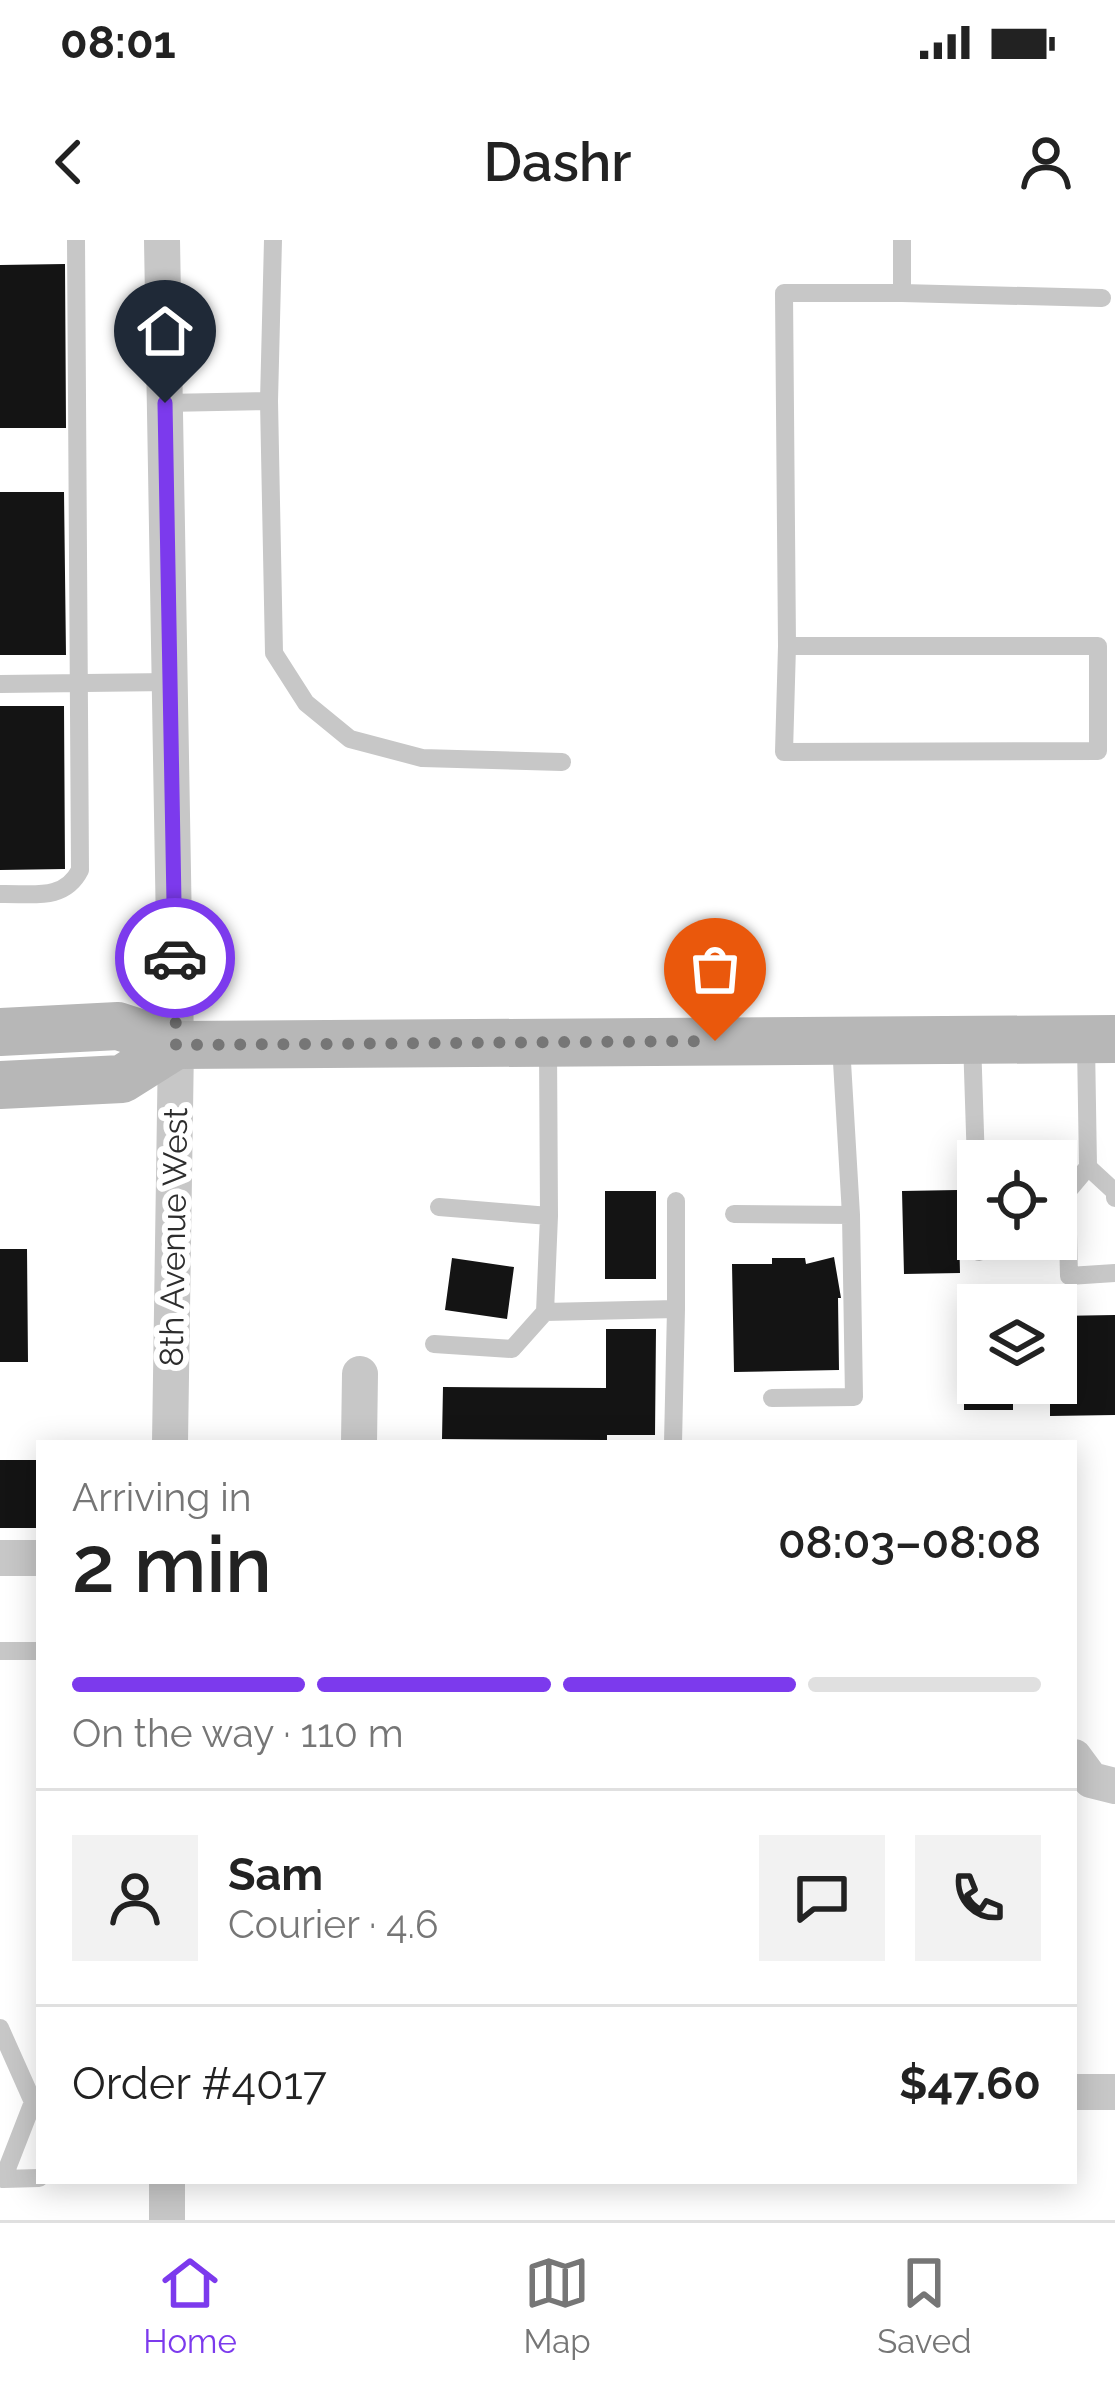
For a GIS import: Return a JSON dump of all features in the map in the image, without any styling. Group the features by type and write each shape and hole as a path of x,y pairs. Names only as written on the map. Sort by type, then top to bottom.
{"main road":[{"path":"0,1032 118,1026 176,1045 1100,1039"},
{"path":"0,1085 122,1079 176,1045"}],"street":[{"name":"8th Avenue West","path":"162,240 176,1045 170,1440"},
{"path":"358,1440 360,1374"},
{"path":"0,1558 36,1558"},
{"path":"1077,1761 1091,1780 1115,1786"},
{"path":"1077,2092 1115,2092"},
{"path":"167,2184 167,2220"}],"lane":[{"path":"0,894 60,892 74,883 80,870 76,240"},
{"path":"273,240 269,401 274,653 306,703 350,740 422,758 562,762"},
{"path":"902,240 902,292"},
{"path":"787,646 1098,646 1098,751 784,752 784,292 1102,298"},
{"path":"165,403 269,401"},
{"path":"0,684 170,682"},
{"path":"1100,1039 1088,1167 1067,1192 1069,1276 1115,1274"},
{"path":"972,1040 975,1140"},
{"path":"772,1398 854,1397 851,1215 841,1041"},
{"path":"434,1344 512,1349 545,1312 548,1042"},
{"path":"1088,1167 1115,1192 1115,1198"},
{"path":"673,1440 676,1201"},
{"path":"439,1207 549,1216"},
{"path":"734,1214 851,1215"},
{"path":"545,1312 676,1310"},
{"path":"0,1651 36,1652"},
{"path":"0,2028 36,2102 2,2179 36,2178"}],"building":[{"path":"65,264 66,428 0,428 0,265"},
{"path":"0,492 64,492 66,655 0,655"},
{"path":"0,706 64,706 65,869 0,870"},
{"path":"957,1190 960,1273 904,1274 902,1191"},
{"path":"605,1191 656,1191 656,1279 605,1279"},
{"path":"0,1249 27,1249 28,1362 0,1362"},
{"path":"834,1257 841,1298 839,1370 734,1372 732,1264 805,1258 806,1264"},
{"path":"452,1258 514,1267 507,1319 445,1310"},
{"path":"1115,1315 1115,1415 1050,1416 1050,1404 1077,1404 1077,1316"},
{"path":"606,1329 656,1329 655,1435 607,1435 607,1440 442,1439 443,1387 606,1388"},
{"path":"964,1404 1013,1404 1013,1410 964,1410"},
{"path":"0,1460 36,1460 36,1528 0,1528"}],"way so far":[{"path":"175,958 176,1045 715,1041"}],"route":[{"path":"165,403 175,958"}]}
